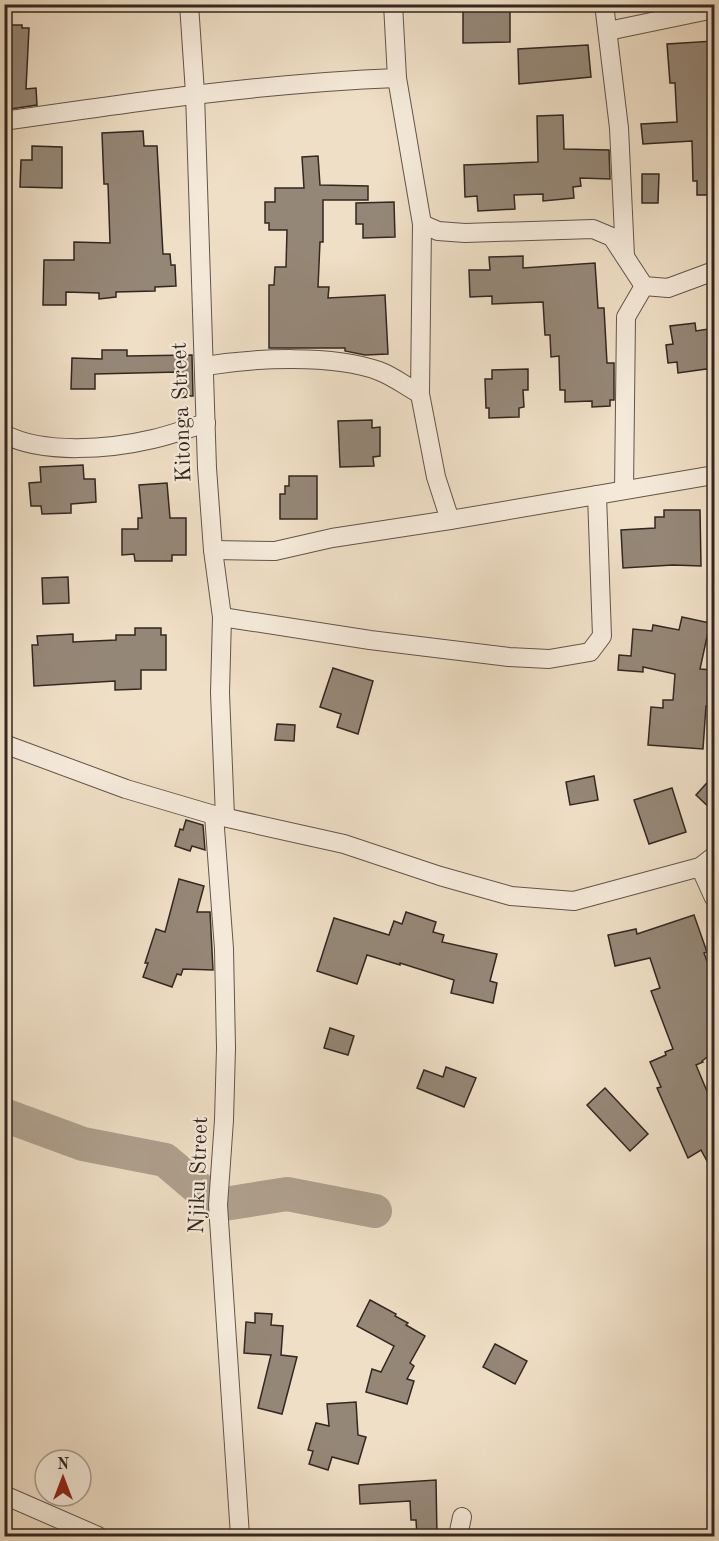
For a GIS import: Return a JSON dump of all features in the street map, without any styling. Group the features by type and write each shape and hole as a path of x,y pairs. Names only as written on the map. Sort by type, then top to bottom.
{"street":[{"name":"Kitonga Street","path":"189,4 195,93 207,468 213,550 222,617 220,816"},
{"path":"393,4 397,78 422,224 420,394 436,477 450,520"},
{"path":"604,4 619,128 625,256"},
{"path":"608,31 714,9"},
{"path":"4,121 195,93 397,78"},
{"path":"422,224 438,231 465,233 593,229 612,237 644,286"},
{"path":"644,286 668,288 714,271"},
{"path":"624,490 626,317 644,286"},
{"path":"205,366 234,361 331,360 380,371 420,394"},
{"path":"4,434 18,441 43,447 94,447 153,439 206,423"},
{"path":"213,550 275,551 332,538 714,475"},
{"path":"222,617 370,640 509,657 549,659 590,652 602,636 597,495"},
{"path":"4,744 126,789 220,816 344,844 440,876 511,896 574,901 707,862 714,898"},
{"name":"Njiku Street","path":"220,816 226,1048 218,1205 240,1536"},
{"path":"4,1496 98,1536"},
{"path":"458,1536 462,1517"}],"building":[{"path":"463,4 510,4 510,42 463,43"},
{"path":"4,25 22,25 22,28 29,28 26,89 36,88 37,105 4,110"},
{"path":"714,41 714,195 697,195 697,181 693,181 692,141 643,144 641,124 677,122 675,83 670,83 667,44"},
{"path":"588,45 591,77 519,84 518,49"},
{"path":"563,115 564,149 609,150 610,179 580,178 581,186 573,187 574,198 543,201 543,194 514,195 515,209 478,211 477,196 465,197 464,165 538,162 537,116"},
{"path":"143,131 144,146 157,146 163,254 170,254 171,265 175,265 176,286 155,287 155,291 116,292 116,297 99,299 99,293 66,292 66,305 43,305 44,260 74,260 74,242 110,243 108,184 104,184 102,133"},
{"path":"32,146 62,147 62,188 20,187 21,160 32,160"},
{"path":"318,156 320,185 368,186 368,200 323,200 323,242 320,242 318,287 329,287 328,298 385,295 388,354 365,355 345,351 345,348 269,348 269,285 274,285 275,267 286,267 287,230 269,230 269,223 265,223 265,202 275,202 275,188 304,188 302,157"},
{"path":"642,174 659,174 658,203 642,203"},
{"path":"394,202 395,237 363,238 363,224 356,224 356,203"},
{"path":"523,256 523,268 595,263 598,308 604,308 607,363 614,363 614,400 610,400 610,406 592,407 592,401 565,402 565,390 560,390 559,356 551,357 550,335 545,335 543,302 492,304 492,296 470,297 469,270 490,270 489,257"},
{"path":"695,323 696,331 708,329 713,368 678,373 677,362 668,363 666,345 673,344 670,326"},
{"path":"102,350 127,350 127,356 192,355 193,396 179,396 178,372 95,374 95,389 71,389 72,358 102,359"},
{"path":"528,369 528,390 523,390 524,407 519,408 519,417 489,418 489,408 486,408 485,379 492,379 492,370"},
{"path":"372,420 372,428 380,427 380,456 373,457 374,466 340,467 338,421"},
{"path":"83,465 84,479 95,479 96,502 71,504 71,513 42,514 41,506 31,506 29,483 41,482 40,467"},
{"path":"289,476 317,476 317,519 280,519 280,494 285,494 285,486 289,486"},
{"path":"167,483 170,518 186,518 186,555 172,555 172,561 135,561 134,554 122,555 122,529 138,529 138,518 142,518 139,485"},
{"path":"664,510 700,510 701,566 623,568 621,530 655,528 655,517 664,517"},
{"path":"68,577 69,603 43,604 42,578"},
{"path":"682,617 710,623 700,669 714,670 714,707 706,706 703,749 648,745 651,707 663,708 663,700 673,700 675,674 643,667 643,672 618,670 619,655 631,656 633,629 652,631 653,625 679,630"},
{"path":"135,628 161,628 161,635 166,635 166,670 141,670 141,689 115,690 115,681 34,686 32,645 38,645 37,636 73,634 73,642 116,640 116,635 135,635"},
{"path":"333,668 373,681 358,734 337,727 341,714 320,707"},
{"path":"277,724 295,725 294,741 275,740"},
{"path":"714,775 714,812 696,795"},
{"path":"594,776 598,800 570,805 566,782"},
{"path":"672,788 686,832 649,844 634,800"},
{"path":"186,820 203,825 205,850 192,846 190,851 175,846 180,829 183,830"},
{"path":"179,879 204,886 197,912 210,912 213,970 183,969 181,975 177,974 172,987 143,977 156,929 165,932"},
{"path":"406,912 436,922 433,932 444,935 442,942 497,954 490,981 497,983 493,1003 451,993 454,980 367,955 357,984 317,971 334,918 389,935 394,921 402,924"},
{"path":"694,915 714,980 714,1052 696,1065 714,1108 714,1174 701,1150 688,1158 657,1088 661,1087 650,1062 673,1049 651,991 660,988 650,958 615,966 608,935 636,929 637,934"},
{"path":"330,1028 354,1036 348,1055 324,1048"},
{"path":"446,1067 476,1078 464,1107 417,1088 424,1070 443,1077"},
{"path":"605,1088 648,1134 630,1151 587,1105"},
{"path":"370,1300 396,1314 395,1316 408,1323 406,1325 425,1336 410,1363 414,1366 407,1379 414,1381 407,1404 366,1392 372,1369 381,1372 394,1346 357,1326"},
{"path":"255,1313 272,1314 271,1325 283,1326 281,1355 297,1357 282,1414 258,1408 271,1355 244,1353 246,1322 255,1323"},
{"path":"495,1344 527,1361 515,1384 483,1367"},
{"path":"356,1402 358,1435 366,1437 358,1464 332,1457 328,1470 309,1464 313,1451 308,1450 316,1423 329,1426 327,1404"},
{"path":"436,1480 437,1536 417,1536 416,1520 411,1520 410,1501 360,1504 359,1485"}],"waterway":[{"path":"4,1115 83,1144 165,1160 218,1205 287,1194 375,1211"}]}
